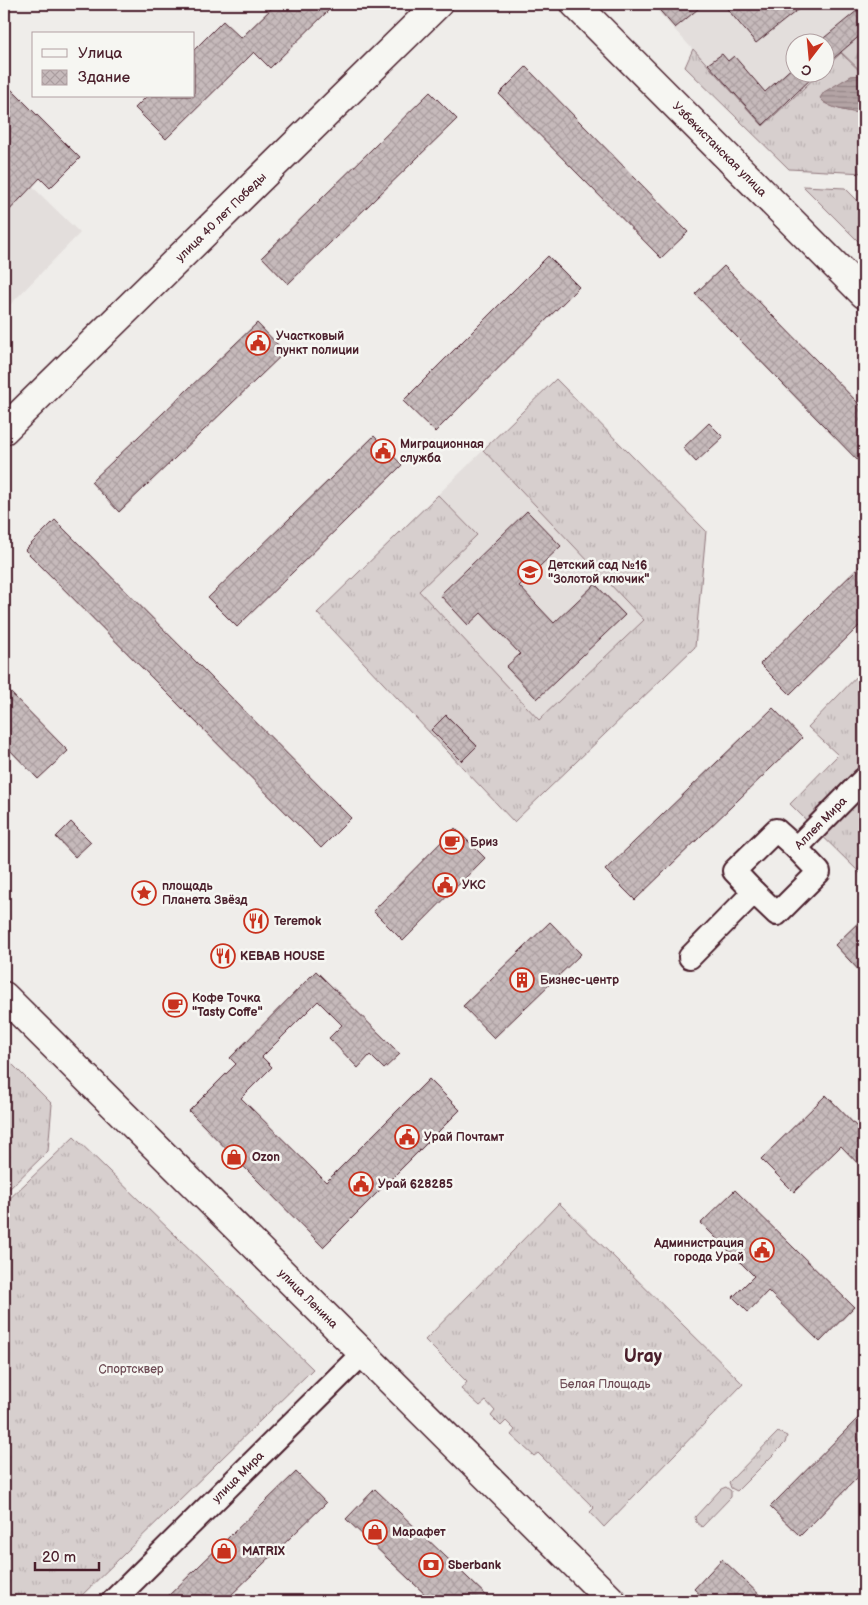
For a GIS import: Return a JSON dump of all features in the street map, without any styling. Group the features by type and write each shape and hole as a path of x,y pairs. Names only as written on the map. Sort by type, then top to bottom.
{"main road":[{"name":"улица 40 лет Победы","path":"4,430 438,4"},
{"name":"Узбекистанская улица","path":"575,4 864,294"},
{"name":"улица Ленина","path":"4,996 612,1601"}],"street":[{"name":"Аллея Мира","path":"796,848 864,779"},
{"name":"Аллея Мира","path":"776,830 796,848 819,872 777,914 734,871 776,830"},
{"path":"690,957 754,892"},
{"name":"улица Мира","path":"113,1601 363,1353"}],"shaded area":[{"path":"651,4 864,4 864,47 836,70 836,32 786,32 786,82 821,82 765,128"},
{"path":"864,75 864,114 834,108 820,98 824,92 851,76"},
{"path":"4,159 80,233 4,311"},
{"name":"Детский сад №16 \"Золотой ключик\"","path":"556,379 706,531 695,647 514,822 317,613"}],"green space":[{"path":"864,33 864,74 840,51"},
{"path":"693,49 763,126 810,82 836,82 836,58 841,53 864,75 851,76 824,103 842,110 864,114 864,173 789,169 685,67"},
{"path":"803,186 845,188 864,207 864,247"},
{"name":"Детский сад №16 \"Золотой ключик\"","path":"556,379 706,531 695,647 514,822 317,613 438,495 477,535 419,591 539,720 644,620 483,450"},
{"path":"864,669 864,877 790,804 838,755 808,727"},
{"path":"4,1056 52,1104 48,1151 4,1194"},
{"name":"Спортсквер","path":"74,1137 313,1369 76,1601 4,1601 4,1204"},
{"name":"Белая Площадь","path":"559,1203 743,1384 604,1527 590,1512 594,1508 538,1453 534,1456 511,1435 515,1430 506,1421 501,1426 491,1416 495,1411 486,1401 480,1406 461,1389 467,1382 425,1340"},
{"path":"778,1432 787,1436 785,1443 737,1491 731,1488 729,1482"},
{"path":"726,1487 731,1491 731,1497 702,1527 696,1522 695,1517 721,1489"}],"building":[{"path":"276,4 335,4 270,68 254,52 166,139 135,108 145,98 195,98 195,49 223,21 241,38"},
{"path":"654,4 704,4 675,28"},
{"path":"723,4 805,4 756,43"},
{"path":"864,5 864,32 836,56 836,32 831,32"},
{"path":"722,54 728,61 734,56 765,92 786,73 786,82 808,82 763,125 708,64"},
{"path":"526,67 688,232 661,258 499,94"},
{"path":"4,82 80,158 50,188 40,178 4,216"},
{"path":"430,92 457,119 288,284 262,257"},
{"path":"548,256 579,287 435,432 403,401"},
{"path":"724,266 864,409 864,467 695,294"},
{"path":"257,323 285,352 119,512 91,482"},
{"path":"709,423 723,437 696,462 683,448"},
{"path":"374,436 402,465 237,627 208,598"},
{"path":"527,511 561,546 519,586 554,623 595,584 625,615 537,699 506,667 520,654 481,613 468,625 440,595"},
{"path":"55,520 351,818 321,848 25,550"},
{"path":"864,562 864,621 790,694 760,664"},
{"path":"4,686 68,751 38,779 4,744"},
{"path":"773,708 802,738 635,900 605,870"},
{"path":"446,715 477,746 462,761 431,730"},
{"path":"71,822 91,842 75,857 56,837"},
{"path":"455,828 485,858 403,941 373,911"},
{"path":"864,917 864,976 835,945"},
{"name":"Бизнес-центр","path":"550,922 581,954 494,1038 463,1006"},
{"path":"316,971 400,1054 384,1069 370,1055 358,1068 329,1038 342,1025 318,1001 262,1057 272,1067 241,1098 326,1182 429,1079 460,1110 323,1247 189,1111 236,1064 230,1058"},
{"path":"826,1095 864,1134 864,1170 841,1146 794,1192 761,1159"},
{"name":"Администрация города Урай","path":"735,1190 854,1307 820,1342 768,1291 748,1312 733,1297 754,1276 701,1223"},
{"path":"864,1412 864,1471 800,1536 770,1507"},
{"path":"296,1472 326,1503 225,1601 163,1601"},
{"path":"375,1489 492,1601 432,1601 346,1519"},
{"path":"722,1559 766,1601 707,1601 694,1589"}],"place":[{"name":"Участковый пункт полиции","path":"258,343"},
{"name":"Миграционная служба","path":"383,451"},
{"name":"Детский сад №16 \"Золотой ключик\"","path":"530,572"},
{"name":"Бриз","path":"452,842"},
{"name":"УКС","path":"445,885"},
{"name":"площадь Планета Звёзд","path":"144,893"},
{"name":"Teremok","path":"256,921"},
{"name":"KEBAB HOUSE","path":"223,956"},
{"name":"Бизнес-центр","path":"522,980"},
{"name":"Кофе Точка \"Tasty Coffe\"","path":"175,1005"},
{"name":"Урай Почтамт","path":"407,1137"},
{"name":"Ozon","path":"234,1157"},
{"name":"Урай 628285","path":"361,1184"},
{"name":"Администрация города Урай","path":"762,1250"},
{"name":"Марафет","path":"375,1532"},
{"name":"MATRIX","path":"224,1551"},
{"name":"Sberbank","path":"431,1565"}],"district":[{"name":"Uray","path":"643,1356"}]}
